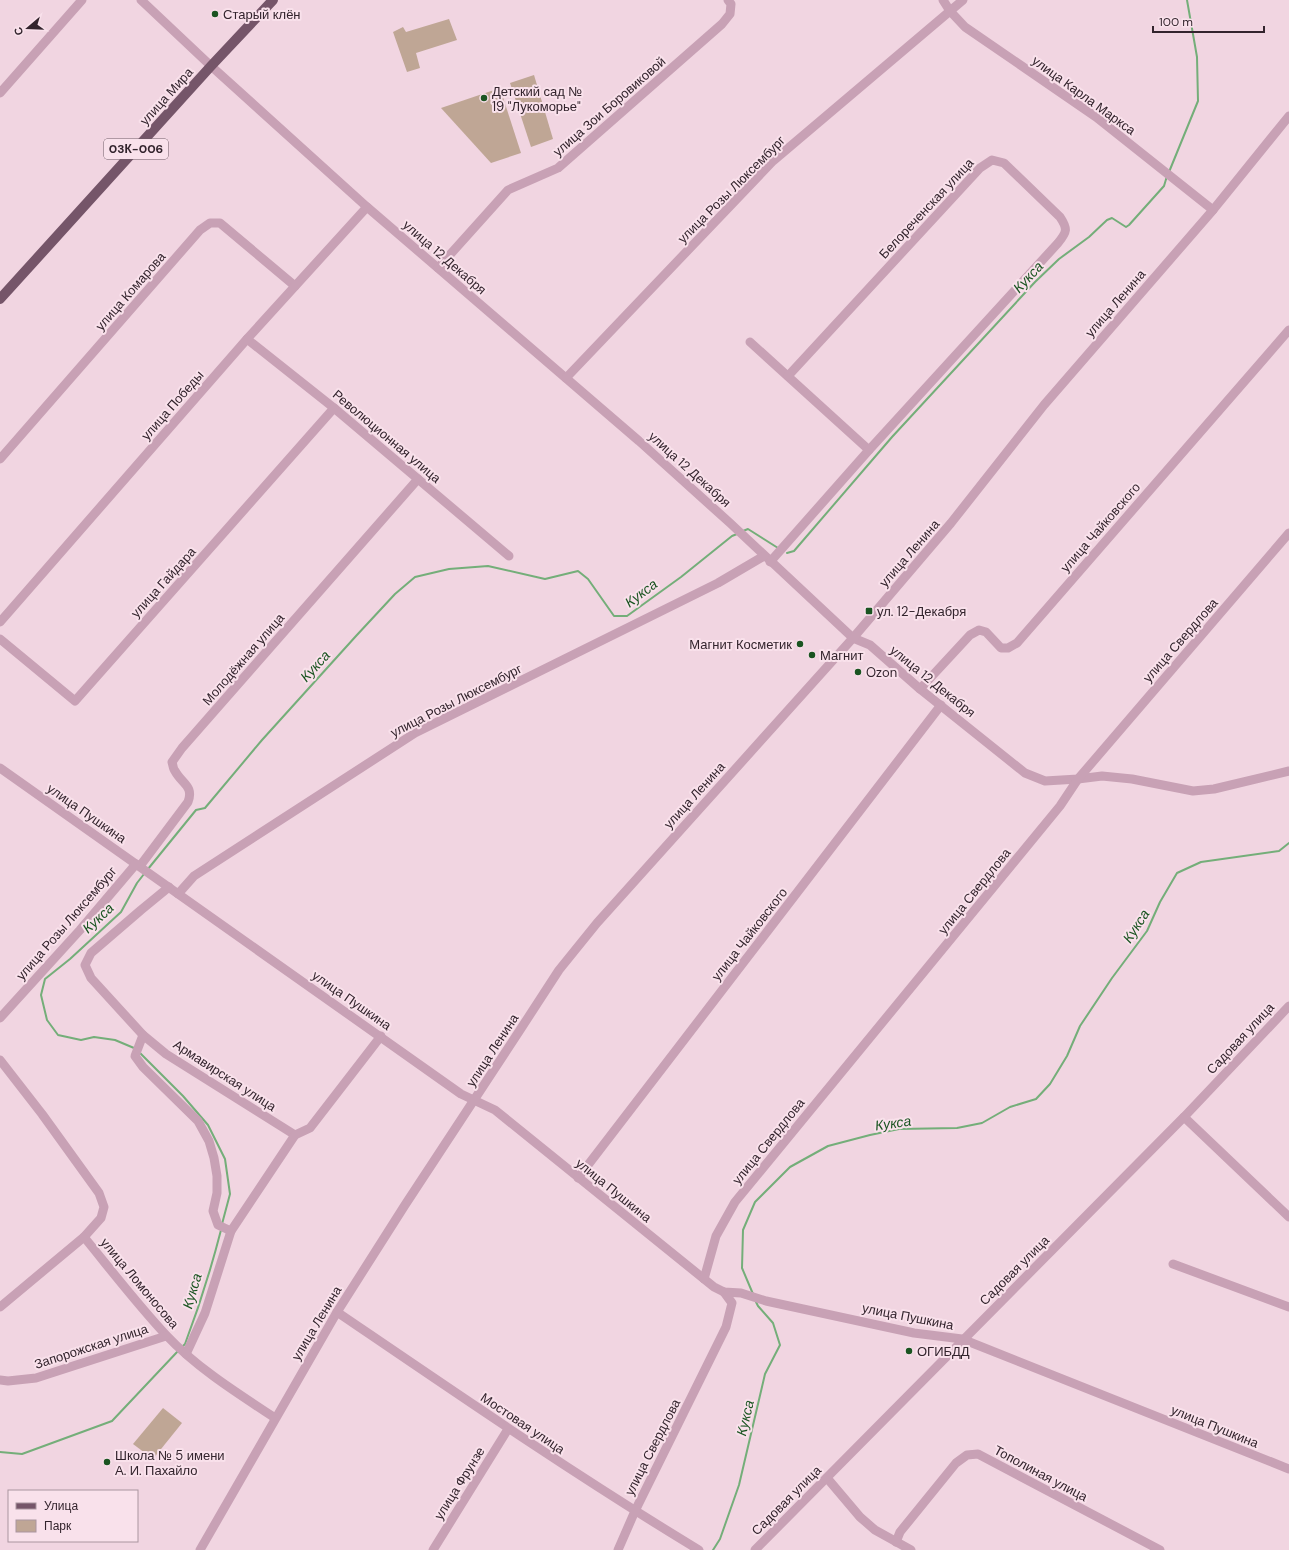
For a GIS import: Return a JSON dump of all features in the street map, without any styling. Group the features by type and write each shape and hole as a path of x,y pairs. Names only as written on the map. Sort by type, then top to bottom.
{"main road":[{"name":"улица Мира","path":"0,299 211,66 273,0"}],"street":[{"path":"0,93 82,0"},
{"name":"улица 12 Декабря","path":"141,0 211,66 367,207 639,441 730,523 852,638 870,645 920,689 1025,772 1045,781 1102,776 1132,779 1193,791 1214,789 1289,771"},
{"name":"улица Зои Боровиковой","path":"438,268 508,190 558,168 722,24 730,14 731,4 728,0"},
{"name":"улица Карла Маркса","path":"943,0 950,11 965,27 1096,117 1212,210"},
{"name":"улица Розы Люксембург","path":"566,378 773,161 963,0"},
{"name":"улица Ленина","path":"200,1550 337,1312 404,1205 559,970 597,923 852,638 951,523 1044,405 1212,210 1289,116"},
{"name":"Белореченская улица","path":"767,559 869,450 1065,234 1065,226 1060,217 1004,163 992,160 980,168 788,376"},
{"name":"улица Победы","path":"0,622 247,339 367,207"},
{"name":"улица Комарова","path":"0,459 200,230 210,223 220,223 295,286"},
{"name":"улица Чайковского","path":"920,689 970,635 979,630 986,632 1001,648 1008,648 1016,643 1289,330"},
{"name":"Революционная улица","path":"247,339 334,408 509,556"},
{"path":"750,342 869,450"},
{"name":"улица Гайдара","path":"0,639 75,700 334,408"},
{"name":"Молодёжная улица","path":"143,868 188,802 191,795 188,788 174,771 172,762 175,757 418,479"},
{"name":"улица Свердлова","path":"704,1280 716,1236 736,1202 1060,806 1078,779 1289,533"},
{"name":"улица Розы Люксембург","path":"178,894 194,876 415,733 767,559"},
{"name":"улица Чайковского","path":"578,1178 941,705"},
{"name":"улица Пушкина","path":"0,768 461,1094 495,1110 714,1287 724,1292 741,1293 914,1333 962,1339 1289,1469"},
{"name":"улица Розы Люксембург","path":"0,1018 80,930 143,868"},
{"name":"Армавирская улица","path":"169,888 91,953 85,965 91,978 143,1035 166,1054 295,1135"},
{"name":"Садовая улица","path":"755,1550 962,1339 1184,1117 1289,1006"},
{"path":"143,1035 135,1056 143,1067 198,1121 209,1141 217,1176 217,1193 213,1211 225,1228"},
{"path":"182,1351 205,1313 225,1228 295,1135 310,1128 380,1036"},
{"name":"улица Ломоносова","path":"0,1060 42,1114 99,1193 104,1207 101,1218 84,1237 166,1336 206,1371 275,1418"},
{"path":"1184,1117 1289,1217"},
{"path":"0,1308 84,1237"},
{"path":"1173,1264 1289,1307"},
{"name":"улица Свердлова","path":"618,1550 634,1511 726,1327 732,1303 724,1292"},
{"name":"Мостовая улица","path":"337,1312 508,1429 634,1511 699,1550"},
{"name":"Запорожская улица","path":"0,1380 8,1381 36,1378 166,1336"},
{"name":"улица Фрунзе","path":"433,1550 508,1429"},
{"name":"Тополиная улица","path":"896,1542 900,1532 956,1463 967,1455 978,1454 1160,1550"},
{"path":"827,1478 860,1518 875,1530 911,1550"}],"green space":[{"path":"449,19 457,40 416,53 420,68 407,72 393,32 403,27 406,32"},
{"path":"534,75 553,139 531,147 510,83"},
{"path":"500,88 521,153 491,163 441,108"},
{"path":"163,1408 182,1423 153,1459 133,1444"}],"waterway":[{"name":"Кукса","path":"1169,172 1198,101 1197,57 1187,0"},
{"name":"Кукса","path":"787,553 794,551 892,437 1035,282 1059,259 1089,237 1107,220 1112,218 1126,227 1129,225 1164,186 1167,176"},
{"name":"Кукса","path":"743,531 748,529 778,548"},
{"name":"Кукса","path":"148,869 196,810 205,808 262,740 356,636 395,594 415,577 449,569 488,566 545,579 578,571 588,579 614,616 627,616 681,577 732,536 737,534"},
{"name":"Кукса","path":"753,1294 742,1268 743,1230 755,1202 790,1167 828,1146 899,1129 957,1128 982,1123 1010,1107 1036,1099 1050,1084 1067,1056 1080,1026 1112,978 1147,931 1160,902 1177,873 1201,862 1279,851 1289,843"},
{"name":"Кукса","path":"134,1048 115,1040 94,1037 81,1040 58,1035 47,1020 41,995 45,979 70,959 121,912 137,883 144,874"},
{"name":"Кукса","path":"140,1053 183,1096 208,1125 225,1159 230,1194 222,1224"},
{"name":"Кукса","path":"182,1347 185,1344 200,1302 221,1230"},
{"name":"Кукса","path":"713,1550 720,1539 739,1485 765,1374 780,1345 773,1323 756,1302"},
{"name":"Кукса","path":"0,1452 22,1454 112,1421 178,1351"}],"place":[{"name":"Старый клён","path":"215,14"},
{"name":"Детский сад № 19 \"Лукоморье\"","path":"484,98"},
{"name":"ул. 12-Декабря","path":"869,611"},
{"name":"Магнит Косметик","path":"800,644"},
{"name":"Магнит","path":"812,655"},
{"name":"Ozon","path":"858,672"},
{"name":"ОГИБДД","path":"909,1351"},
{"name":"Школа № 5 имени А. И. Пахайло","path":"107,1462"}]}
